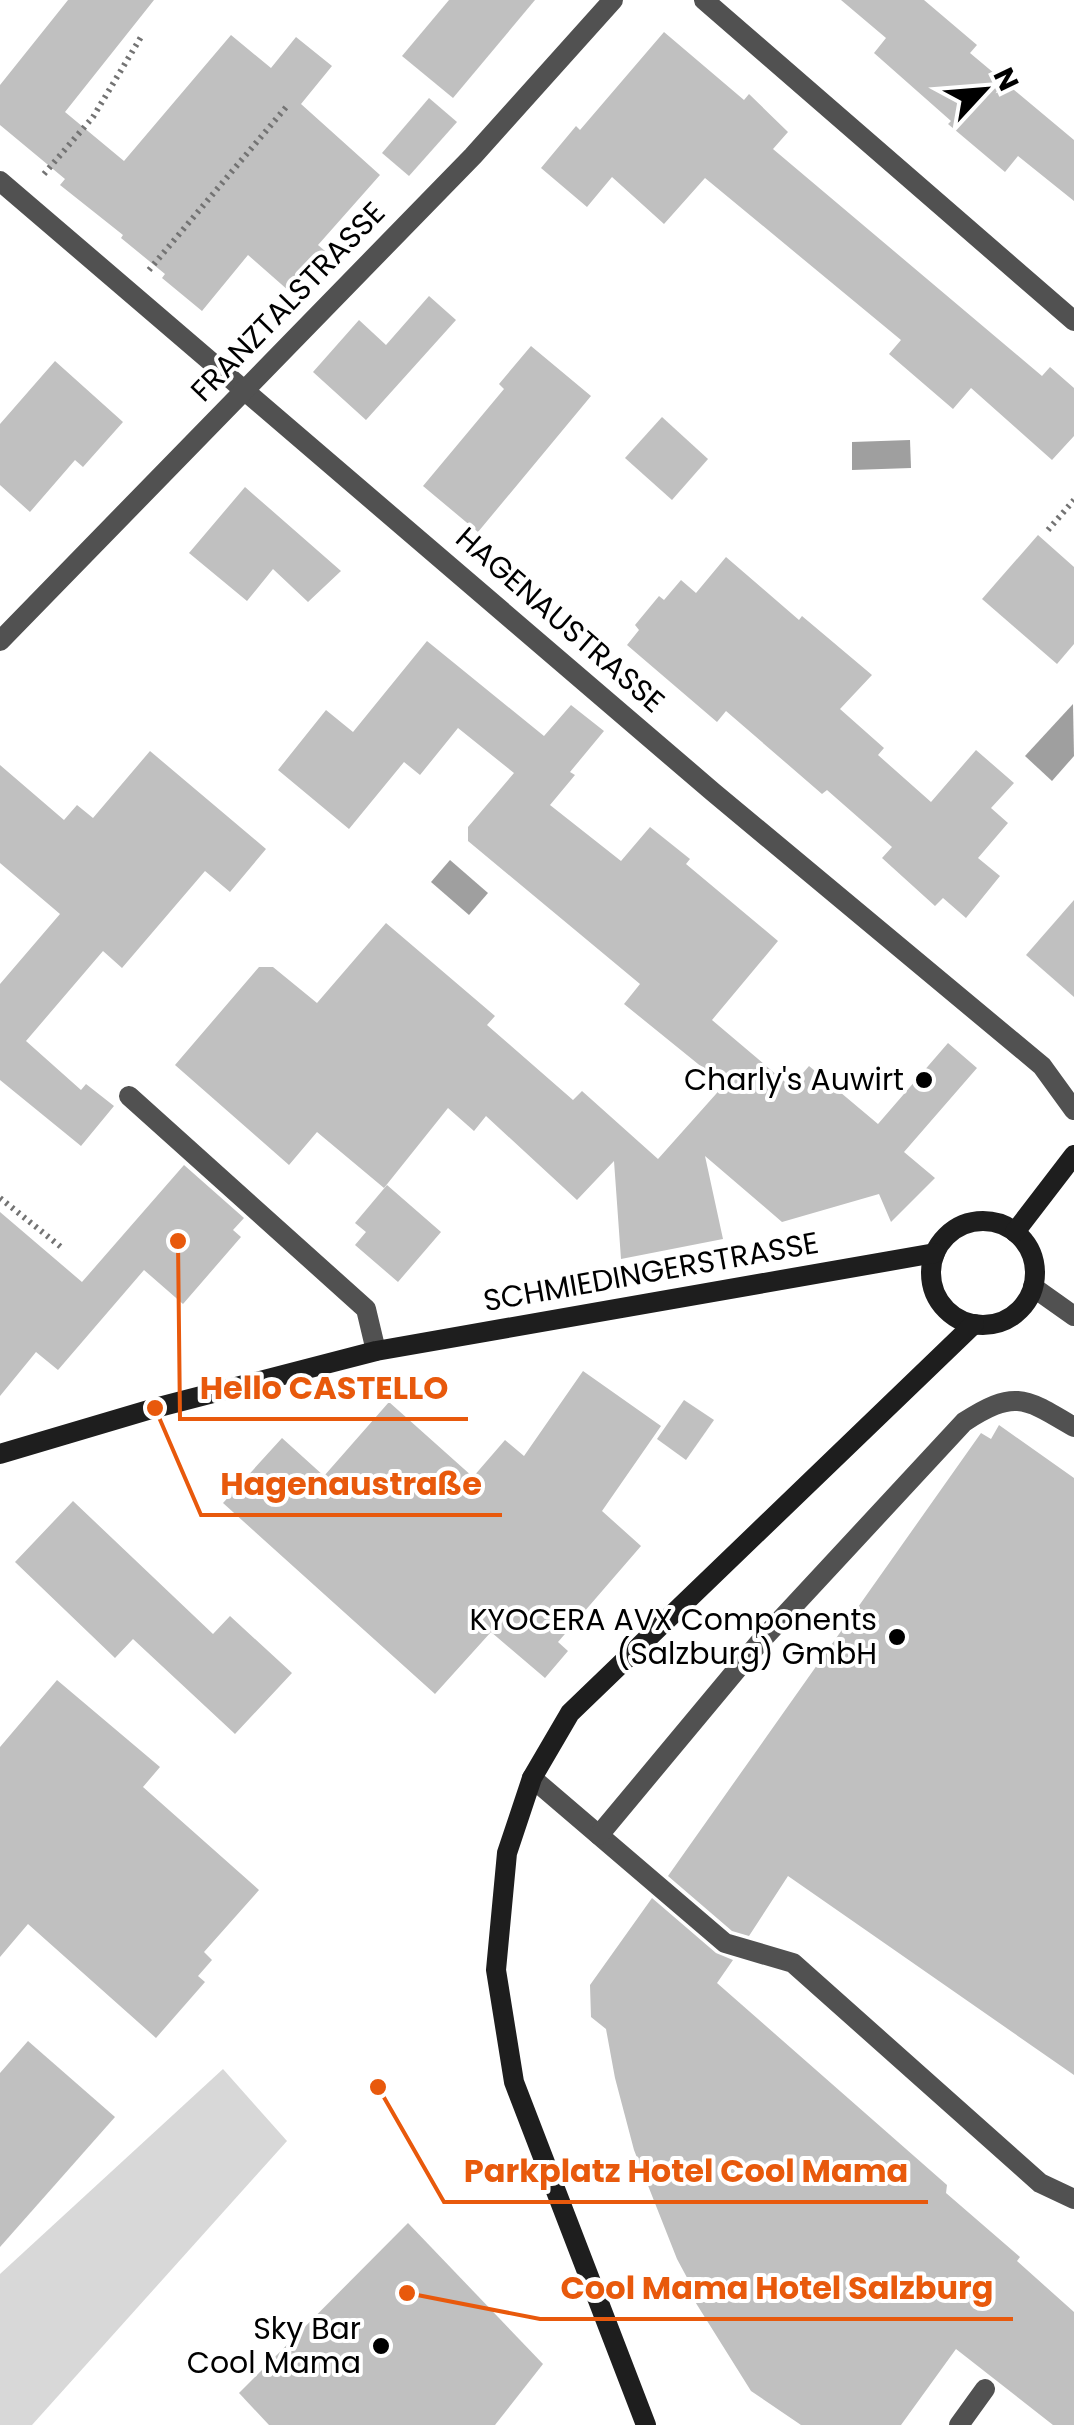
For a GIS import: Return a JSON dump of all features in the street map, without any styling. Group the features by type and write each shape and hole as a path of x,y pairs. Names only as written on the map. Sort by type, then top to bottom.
{"street":[{"name":"FRANZTALSTRASSE","path":"0,641 473,156 613,0"},
{"path":"704,0 1074,322"},
{"name":"HAGENAUSTRASSE","path":"0,181 713,792 1042,1066 1074,1110"},
{"path":"130,1096 366,1308 376,1350"},
{"path":"1015,1232 1074,1155"},
{"path":"986,1221 1015,1232 1032,1257 1036,1272 1027,1301 1004,1321 974,1324 960,1320 938,1298 932,1284 936,1252 944,1239 970,1222 986,1221"},
{"name":"SCHMIEDINGERSTRASSE","path":"0,1454 376,1350 936,1252"},
{"path":"1033,1287 1074,1316"},
{"path":"646,2425 514,2082 496,1970 507,1853 532,1778 570,1713 974,1324"},
{"path":"599,1835 758,1643 964,1422 994,1402 1030,1401 1074,1427"},
{"path":"532,1778 726,1943 793,1964 1040,2183 1074,2199"},
{"path":"959,2425 985,2389"}],"path":[{"path":"21,200 93,117 141,36"},
{"path":"130,292 286,106"},
{"path":"1048,530 1074,500"},
{"path":"0,1198 61,1247"}],"shaded area":[{"path":"910,440 911,468 852,470 852,442"},
{"path":"1073,704 1074,756 1052,781 1025,756"},
{"path":"450,860 488,893 469,915 431,882"},
{"path":"223,2069 287,2141 32,2425 0,2425 0,2274"}],"building":[{"path":"68,0 154,0 65,112 124,161 231,35 271,68 296,37 332,66 301,104 380,175 318,245 325,251 289,291 248,255 202,311 162,278 165,274 121,238 123,235 60,185 65,179 0,125 0,85"},
{"path":"449,0 535,0 453,98 402,56"},
{"path":"841,0 924,0 977,45 970,53 1074,140 1074,201 1018,156 1005,172 948,124 951,121 874,53 886,38"},
{"path":"664,32 744,100 749,94 788,132 773,149 1042,376 1050,367 1074,388 1074,436 1052,460 971,388 953,409 889,354 901,340 705,178 664,224 612,177 587,207 541,168 576,126 580,130"},
{"path":"429,98 457,122 409,176 382,153"},
{"path":"429,296 456,320 366,420 313,372 359,320 386,345"},
{"path":"531,346 591,396 478,532 423,486 504,389 499,384"},
{"path":"55,361 123,422 83,467 75,460 30,512 0,485 0,424"},
{"path":"662,417 708,459 672,500 625,458"},
{"path":"245,487 341,571 308,602 273,569 247,601 189,553"},
{"path":"1038,535 1074,567 1074,644 1057,664 982,599"},
{"path":"726,557 799,620 802,616 872,675 840,709 884,748 878,755 931,802 976,750 1014,783 991,808 1008,823 978,858 1000,876 966,918 943,898 935,906 882,858 892,847 827,790 822,794 726,711 717,722 627,645 639,630 635,625 659,596 664,600 681,580 696,593"},
{"path":"427,641 544,736 571,705 604,731 570,772 575,775 550,805 621,861 650,827 690,859 686,864 778,941 712,1020 791,1087 809,1066 878,1124 948,1043 977,1068 904,1152 935,1178 891,1222 879,1194 782,1222 705,1156 723,1239 621,1259 614,1161 577,1200 486,1116 474,1131 448,1108 384,1188 317,1132 289,1165 175,1065 259,967 273,967 317,1003 386,923 495,1016 487,1025 573,1100 582,1091 658,1159 724,1085 624,1004 640,984 468,841 468,827 514,773 458,728 420,775 404,762 349,829 278,770 326,710 353,732"},
{"path":"150,751 266,849 230,892 205,871 122,968 103,951 26,1041 81,1090 86,1084 114,1106 81,1146 0,1080 0,984 60,914 0,863 0,765 64,820 77,805 93,818"},
{"path":"1074,900 1074,997 1026,955"},
{"path":"184,1165 244,1218 233,1230 241,1237 183,1304 144,1270 58,1370 36,1352 0,1396 0,1212 82,1282"},
{"path":"387,1185 441,1232 398,1282 355,1245 366,1232 355,1223"},
{"path":"583,1371 661,1426 602,1511 641,1546 558,1642 568,1651 545,1678 491,1632 435,1694 223,1503 282,1438 324,1476 389,1402 473,1477 505,1440 524,1456"},
{"path":"684,1400 714,1420 686,1460 657,1439"},
{"path":"999,1425 1074,1478 1074,2075 788,1876 749,1936 732,1931 668,1876 981,1433 991,1439"},
{"path":"73,1501 213,1634 230,1616 292,1673 235,1734 133,1639 115,1658 15,1562"},
{"path":"57,1680 160,1767 143,1787 259,1890 204,1952 212,1960 198,1976 205,1982 156,2038 28,1924 0,1957 0,1747"},
{"path":"652,1898 716,1953 733,1960 717,1983 947,2185 946,2193 1020,2257 1017,2261 1074,2312 1074,2425 1053,2425 956,2349 901,2425 801,2425 751,2391 694,2300 698,2298 677,2259 634,2150 606,2029 591,2017 590,1985"},
{"path":"28,2041 115,2117 0,2247 0,2073"},
{"path":"408,2223 543,2364 495,2425 269,2425 239,2393"}],"place":[{"name":"Charly's Auwirt","path":"924,1080"},
{"name":"Hello CASTELLO","path":"178,1241"},
{"name":"Hagenaustraße","path":"155,1408"},
{"name":"KYOCERA AVX Components (Salzburg) GmbH","path":"897,1637"},
{"name":"Parkplatz Hotel Cool Mama","path":"378,2087"},
{"name":"Cool Mama Hotel Salzburg","path":"407,2293"},
{"name":"Sky Bar Cool Mama","path":"381,2346"}]}
